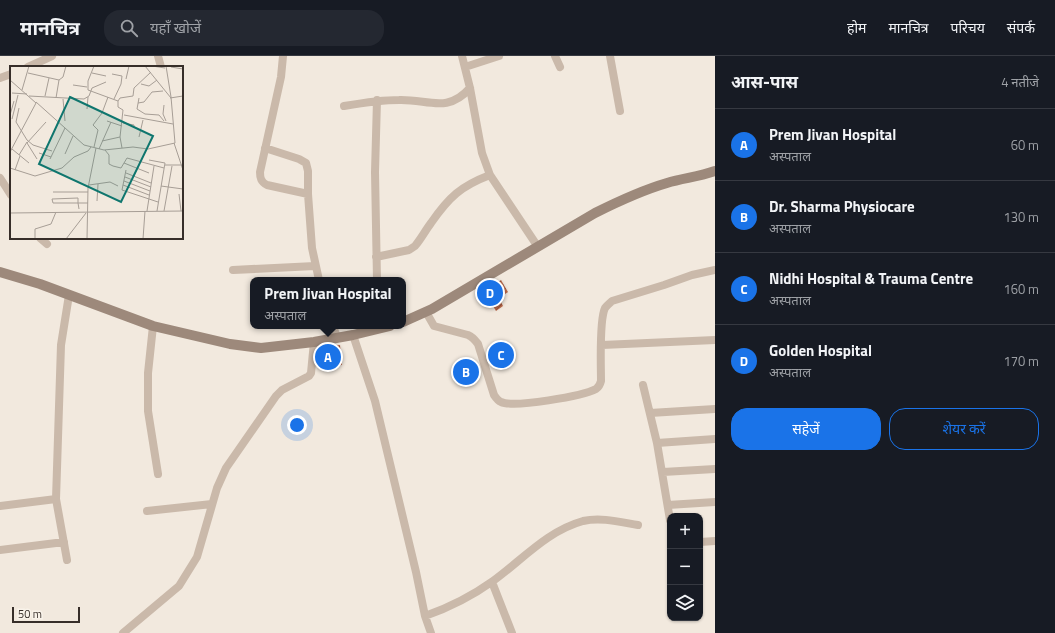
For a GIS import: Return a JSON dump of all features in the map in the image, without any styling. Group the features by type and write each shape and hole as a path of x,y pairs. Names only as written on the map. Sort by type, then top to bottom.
{"main road":[{"path":"406,321 426,312 613,204 666,183 705,175 715,171"},
{"path":"0,272 69,295 153,326 230,344 261,348 314,342 353,335 372,329"}],"street":[{"path":"30,66 52,56"},
{"path":"158,56 161,66"},
{"path":"283,56 281,77 260,177 263,183 267,185 308,194"},
{"path":"462,56 470,88 482,153 490,175 538,246"},
{"path":"465,67 499,56"},
{"path":"555,56 560,67"},
{"path":"610,56 620,111"},
{"path":"0,78 10,74"},
{"path":"344,106 377,100 401,100 443,104 462,97 470,88"},
{"path":"377,100 374,172 377,277"},
{"path":"265,148 299,159 306,163 308,171 312,248 318,277"},
{"path":"376,257 409,250 415,246 447,202 467,185 490,175"},
{"path":"0,178 10,193"},
{"path":"41,239 47,244"},
{"path":"234,270 315,266"},
{"path":"426,312 434,326 473,337 478,344 494,396 501,403 533,403 585,392 596,389 600,386 603,314 606,307 612,301 692,275 715,270"},
{"path":"67,560 56,499 61,346 69,295"},
{"path":"153,326 148,373 148,411 158,474"},
{"path":"334,329 337,337"},
{"path":"353,335 375,401 416,572 425,616 431,633"},
{"path":"602,346 715,340"},
{"path":"123,633 179,586 197,557 217,488 226,468 276,396 282,390 309,376 311,373 314,342"},
{"path":"643,385 663,472 669,513"},
{"path":"650,413 715,408"},
{"path":"657,443 715,439"},
{"path":"663,472 715,469"},
{"path":"0,506 56,499"},
{"path":"668,505 715,502"},
{"path":"147,511 212,504"},
{"path":"425,616 446,608 492,582 543,540 566,527 584,521 593,520 605,520 638,525"},
{"path":"703,542 715,541"},
{"path":"0,550 64,542"},
{"path":"492,582 512,633"}],"building":[{"path":"501,280 508,292 499,298 503,306 496,311 484,291"},
{"path":"340,345 342,365 322,367 320,347"},
{"path":"506,347 511,360 498,365 493,352"},
{"path":"477,365 480,378 457,382 454,369"}],"place":[{"name":"Golden Hospital","path":"490,293"},
{"name":"Nidhi Hospital & Trauma Centre","path":"501,355"},
{"name":"Prem Jivan Hospital","path":"328,357"},
{"name":"Dr. Sharma Physiocare","path":"466,372"}]}
